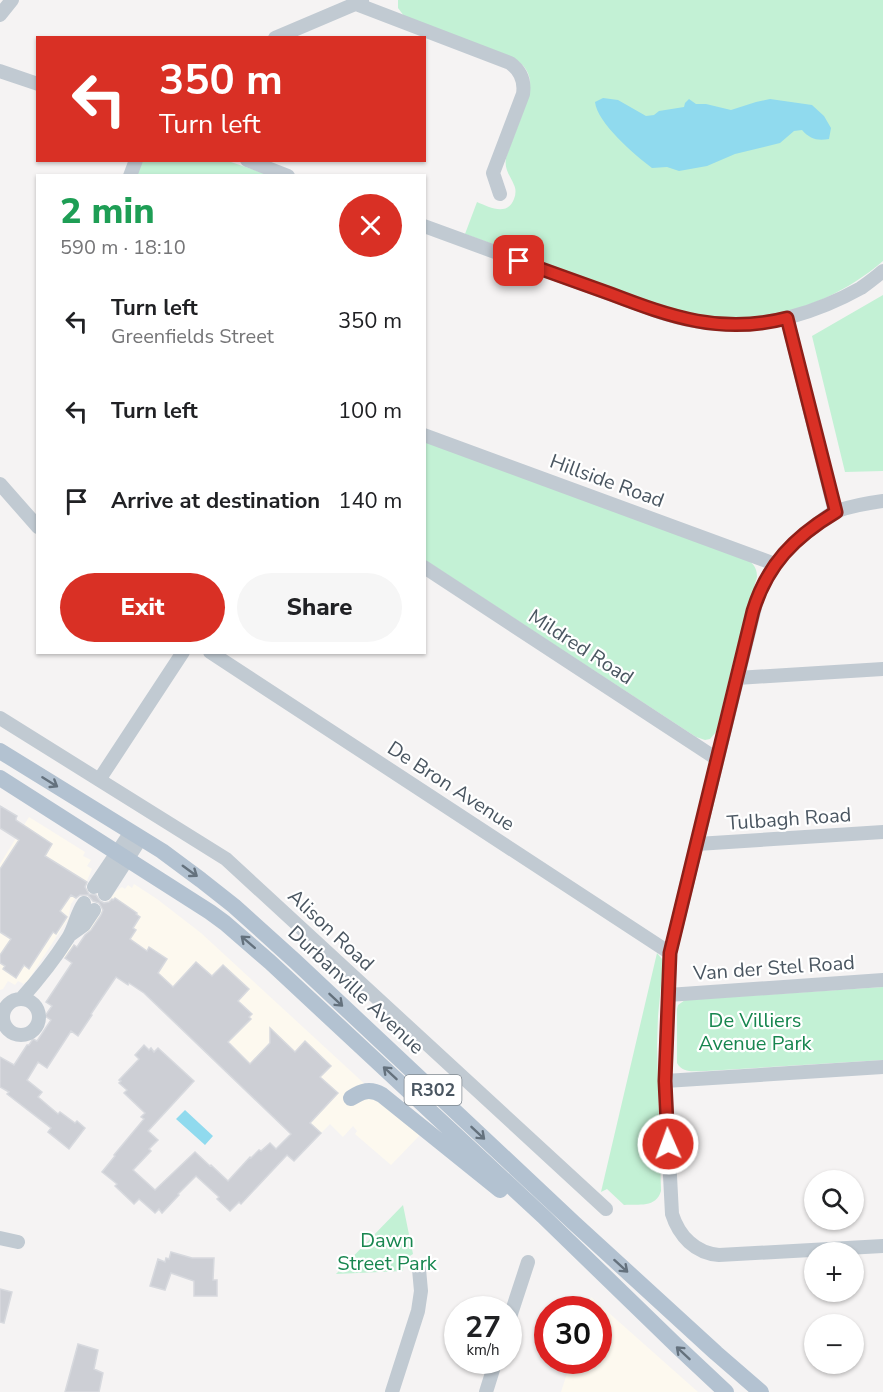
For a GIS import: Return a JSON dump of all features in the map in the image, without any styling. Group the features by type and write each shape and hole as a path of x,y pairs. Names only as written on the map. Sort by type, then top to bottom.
{"main road":[{"name":"Durbanville Avenue","path":"0,751 162,851 234,906 582,1231 761,1392"},
{"name":"Durbanville Avenue","path":"0,778 225,923 270,962 544,1217 726,1392"},
{"path":"351,1098 367,1090 382,1095 506,1194 544,1217"}],"street":[{"path":"0,15 12,0"},
{"path":"279,36 360,2 510,63 519,71 524,82 523,94 493,173 500,194"},
{"path":"0,70 36,83"},
{"path":"252,162 283,174"},
{"path":"426,227 659,312 705,323 732,325 762,323 787,318 840,298 862,287 883,271"},
{"path":"787,318 836,512"},
{"name":"Hillside Road","path":"426,436 775,564"},
{"path":"0,484 36,525"},
{"path":"883,501 836,512 824,519 795,542 775,564 757,599 670,953 665,1081 670,1207 674,1221 684,1237 695,1247 709,1254 718,1255 883,1246"},
{"name":"Mildred Road","path":"426,568 717,759"},
{"path":"99,780 182,654"},
{"name":"De Bron Avenue","path":"213,654 670,953"},
{"path":"737,678 883,669"},
{"name":"Alison Road","path":"0,718 226,859 606,1209"},
{"name":"Tulbagh Road","path":"697,844 883,832"},
{"path":"99,890 136,835"},
{"path":"0,998 18,1000 27,1000 32,1003 39,1014 37,1026 33,1031 21,1035 10,1031 3,1020 2,1012 9,1004 18,1000 46,970 70,936 79,909 89,907"},
{"path":"36,1008 46,970"},
{"name":"Van der Stel Road","path":"668,995 883,980"},
{"path":"665,1081 883,1067"},
{"path":"0,1238 18,1242"},
{"path":"517,1296 528,1262"},
{"path":"392,1392 418,1311 421,1291 418,1269"},
{"path":"486,1392 492,1374"}],"shaded area":[{"path":"29,817 85,852 83,856 91,860 87,866 92,869 86,883 71,904 68,919 27,982 24,984 18,981 15,985 8,981 0,990 0,864"},
{"path":"134,884 201,933 420,1135 391,1165 355,1134 357,1131 353,1126 343,1137 330,1124 321,1133 158,973 167,959 149,948 147,951 139,946 72,963 63,957 72,944 79,948 89,933 87,932 98,916 100,917 102,914 100,913 116,891 122,887 125,889 128,885 132,888"},
{"path":"612,1316 698,1392 561,1392 567,1374 612,1374"}],"green space":[{"path":"398,0 883,0 883,261 849,286 811,304 771,315 722,318 677,311 465,234 477,202 502,209 511,205 514,199 515,188 507,169 506,158 528,97 529,77 525,68 515,59 404,16 398,8"},
{"path":"141,162 231,162 266,174 137,174"},
{"path":"883,295 883,471 845,472 812,336"},
{"path":"426,442 753,564 757,577 716,732 710,739 696,737 426,561"},
{"path":"657,953 663,965 657,1046 661,1191 651,1203 624,1205 607,1189 601,1192"},
{"name":"De Villiers Avenue Park","path":"883,987 883,1060 694,1071 683,1069 677,1063 677,1009 678,1005 685,1000"},
{"name":"Dawn Street Park","path":"403,1205 413,1254 405,1261 403,1271 336,1274"}],"water":[{"path":"603,98 618,100 646,116 654,115 659,111 684,107 689,99 696,104 731,110 770,99 812,105 824,116 831,128 829,139 811,137 802,130 794,131 780,143 735,154 707,166 679,171 667,167 652,168 618,138 602,119 595,102"},
{"path":"185,1110 213,1136 205,1145 176,1119"}],"building":[{"path":"0,806 17,816 16,820 52,844 45,856 87,882 85,887 89,894 96,895 104,903 115,898 137,913 140,917 133,928 136,930 130,939 147,951 149,947 167,959 158,973 173,987 196,962 212,976 223,965 249,989 238,1001 252,1014 249,1017 251,1019 228,1042 250,1064 270,1043 270,1028 295,1052 305,1041 331,1066 320,1077 338,1093 310,1123 321,1133 294,1161 287,1155 241,1204 239,1202 230,1211 217,1199 219,1197 196,1176 162,1213 159,1209 155,1213 139,1199 134,1204 115,1186 117,1184 102,1172 144,1119 141,1117 145,1113 124,1093 127,1090 119,1083 121,1081 119,1080 139,1059 135,1055 144,1045 154,1052 158,1048 194,1081 148,1131 158,1140 133,1170 155,1190 195,1152 228,1181 259,1150 261,1151 270,1143 276,1149 291,1134 144,993 129,983 128,985 116,977 78,1036 71,1031 47,1068 38,1062 27,1080 42,1092 38,1097 58,1114 60,1112 85,1128 69,1149 48,1132 51,1128 0,1087 0,1057 14,1065 27,1045 33,1039 37,1041 51,1020 45,1016 52,1006 46,1002 72,963 65,958 74,945 77,947 91,930 103,910 99,903 93,901 88,895 80,895 76,898 71,895 60,911 67,917 56,934 53,932 29,969 24,965 16,978 3,969 5,966 0,963 0,955 11,939 0,932 0,869 19,840 0,828"},
{"path":"171,1252 192,1258 214,1258 213,1280 217,1280 217,1296 194,1296 194,1281 171,1273 165,1290 150,1286 158,1259 165,1262 166,1258 169,1259"},
{"path":"0,1289 12,1292 4,1323 0,1322"},
{"path":"78,1344 98,1350 94,1369 103,1373 99,1392 65,1392"}],"route":[{"path":"519,261 659,312 694,321 732,325 762,323 787,318 836,512 824,519 785,552 761,588 753,611 670,953 665,1081 668,1144"}]}
